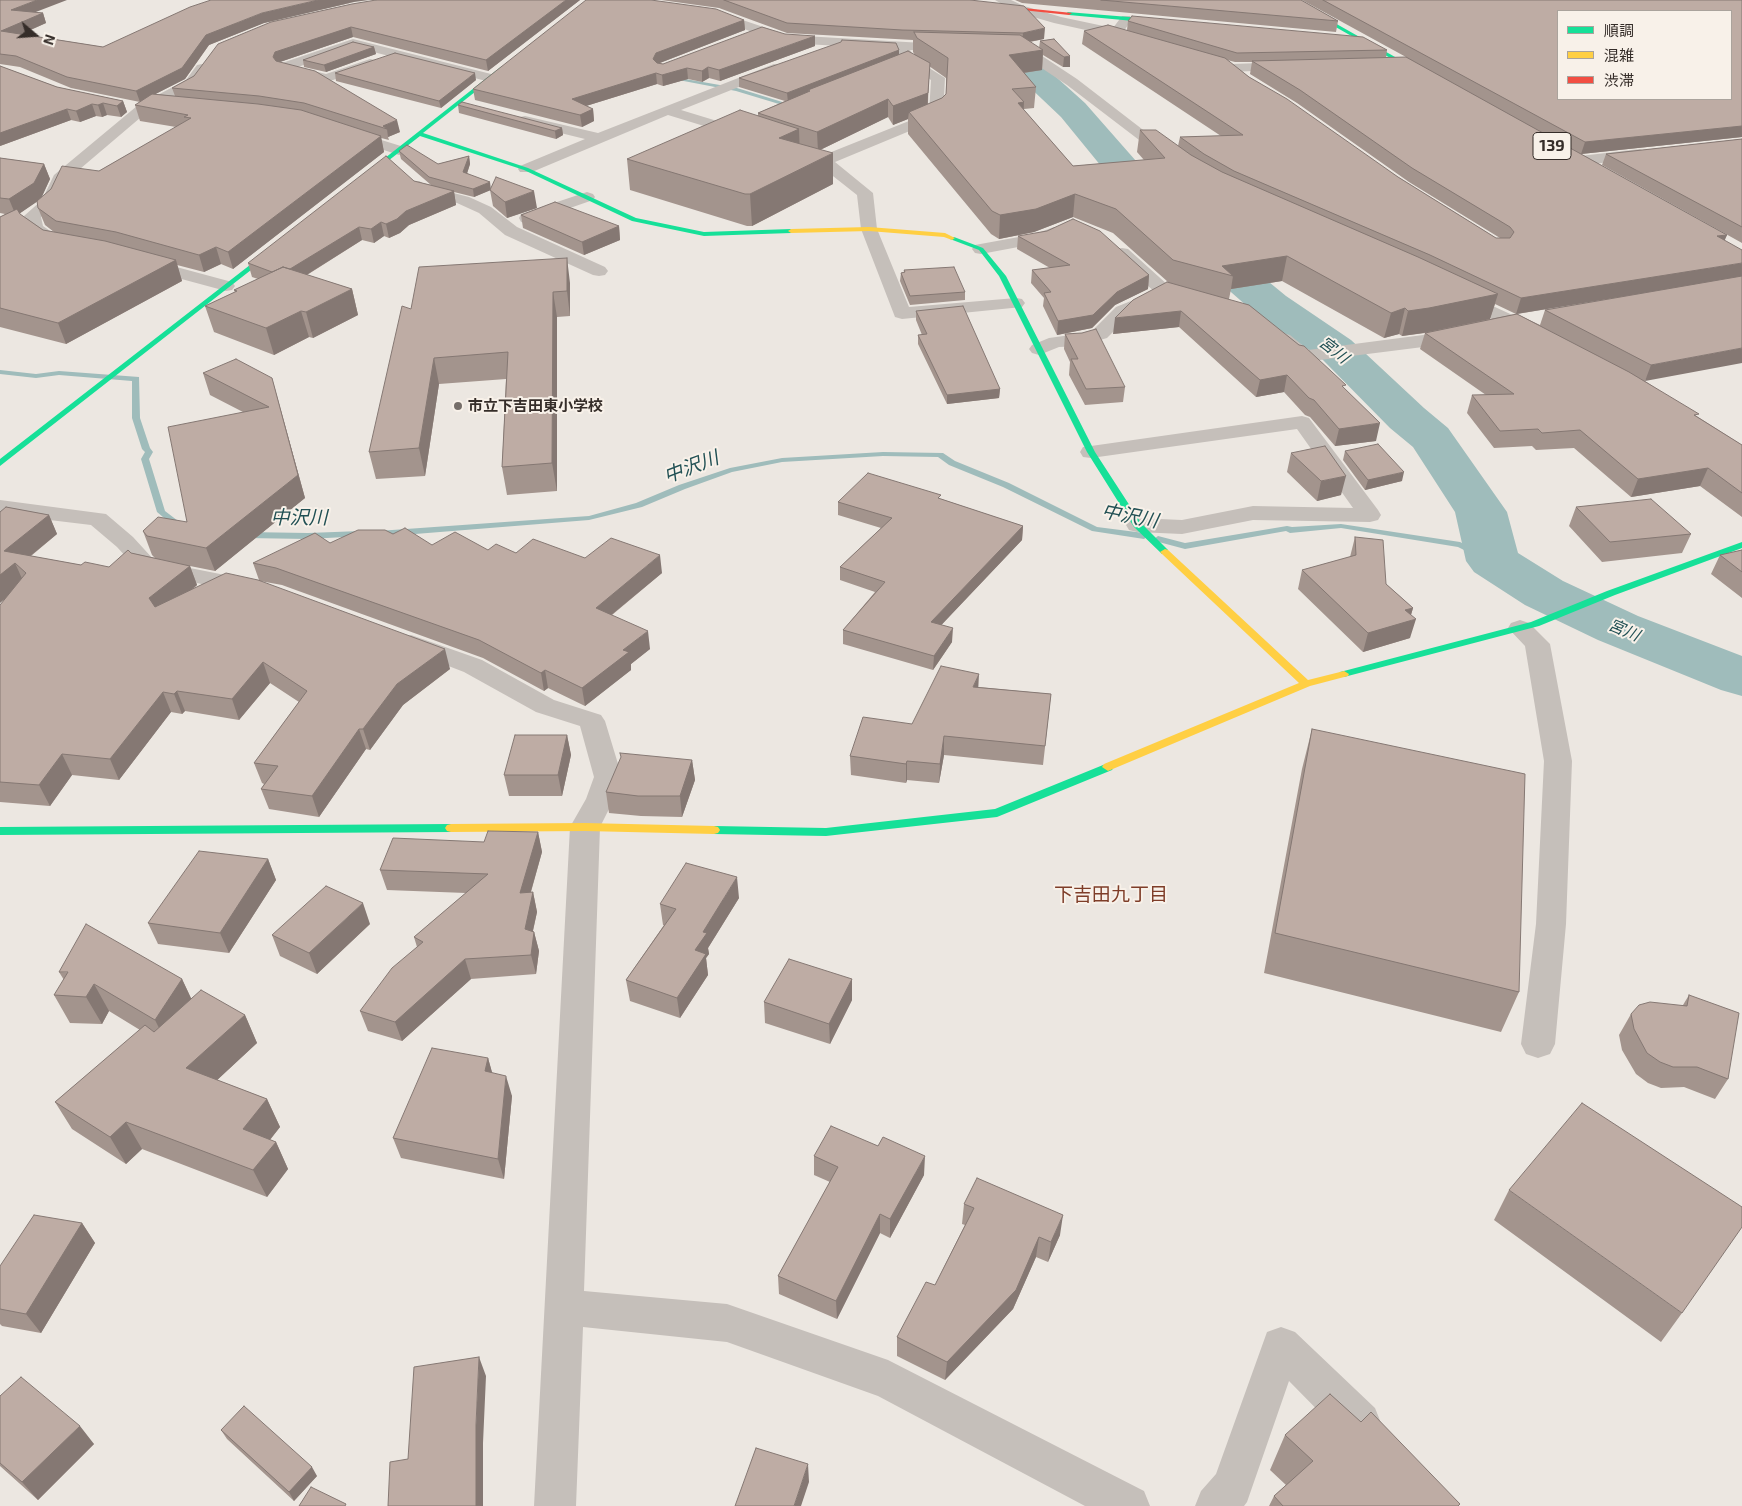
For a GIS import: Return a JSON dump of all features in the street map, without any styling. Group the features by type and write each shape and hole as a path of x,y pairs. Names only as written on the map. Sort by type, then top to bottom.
{"main road":[{"path":"1290,0 1436,81"},
{"path":"936,1 1175,23"},
{"path":"1332,38 1362,40"},
{"path":"350,189 395,158 419,134 513,60"},
{"path":"419,134 526,168 634,220 704,234 870,229 945,235 981,249 1002,276 1092,452 1142,529 1306,684"},
{"name":"139","path":"1575,159 1597,171"},
{"path":"0,464 288,237"},
{"path":"1,832 586,827 826,832 997,813 1306,684 1527,626 1742,546"}],"street":[{"path":"1001,0 1020,9 1058,20 1163,46"},
{"path":"700,11 719,14 785,39 967,49"},
{"path":"1082,38 1113,33 1126,19"},
{"path":"742,37 763,30"},
{"path":"395,54 327,78 284,67 353,43 490,78"},
{"path":"817,53 844,43"},
{"path":"823,161 936,115 938,78 905,62 902,46"},
{"path":"1039,46 1013,49 1072,82 1179,162"},
{"path":"16,225 32,216 49,202 60,178 147,106 191,83 210,57"},
{"path":"526,168 790,62"},
{"path":"1375,64 1403,64"},
{"path":"1246,79 1227,66 1300,66"},
{"path":"460,102 474,106"},
{"path":"123,105 182,106"},
{"path":"667,110 762,139"},
{"path":"508,115 599,138"},
{"path":"736,130 754,123"},
{"path":"334,129 395,158"},
{"path":"788,148 823,161 865,192 870,229 902,313 1016,303"},
{"path":"1575,159 1656,153"},
{"path":"410,178 424,190 463,200 485,210 511,231 599,271"},
{"path":"506,226 587,197"},
{"path":"32,216 35,228 57,244 76,247"},
{"path":"981,249 1039,238 1072,224"},
{"path":"1106,238 1163,290 1213,302"},
{"path":"124,258 226,286"},
{"path":"1445,289 1551,340"},
{"path":"1039,349 1056,342 1080,340 1100,334 1123,311 1163,290"},
{"path":"1268,326 1304,356 1423,341 1545,318"},
{"path":"1092,452 1302,422 1370,514 1253,513 1182,527 1142,529"},
{"path":"0,507 98,519 125,542 147,566 272,592"},
{"path":"1527,626 1537,644 1558,761 1550,924 1538,1044"},
{"path":"389,635 473,666 545,706 592,721 608,776 600,799 586,827 555,1506"},
{"path":"564,1307 727,1324 798,1348 888,1380 1129,1506"},
{"path":"1216,1506 1232,1487 1281,1346 1388,1450"}],"building":[{"path":"0,0 37,0 11,10 43,13 1,31 103,47 190,7 211,0 318,0 262,13 206,35 182,68 136,91 67,77 16,56 0,54"},
{"path":"376,0 566,0 486,60 351,27 275,52 273,57 276,61 315,71 397,120 383,126 387,129 304,103 259,96 172,88 194,76 218,44 271,22"},
{"path":"586,0 651,0 716,9 744,20 656,53 653,59 657,63 663,64 762,27 785,34 815,36 719,70 708,67 702,71 687,68 662,75 656,73 572,99 593,109 580,115 473,89"},
{"path":"724,0 970,0 1024,6 1045,28 1023,33 902,30 787,23"},
{"path":"1101,0 1301,0 1338,21"},
{"path":"1323,0 1742,0 1742,126 1585,142"},
{"path":"1132,16 1363,37 1387,50 1237,53 1128,21"},
{"path":"1108,25 1225,58 1249,77 1287,99 1398,177 1496,238 1510,238 1514,232 1510,227 1412,168 1300,90 1252,61 1406,57 1727,235 1717,236 1742,250 1742,263 1521,298 1430,255 1234,171 1204,154 1180,137 1243,135 1084,31"},
{"path":"914,32 1020,35 1043,50 1009,55 1036,87 1012,89 1024,102 1018,103 1073,166 1165,158 1140,130 1156,130 1191,155 1222,172 1498,294 1429,308 1408,311 1405,308 1391,313 1287,256 1222,266 1233,276 1173,260 1116,209 1075,194 1036,209 1000,215 992,211 909,112 942,98 946,94 948,58 917,38"},
{"path":"1054,39 1070,56 1064,57 1040,41"},
{"path":"842,40 896,43 899,50 787,93 739,78 841,42"},
{"path":"353,42 374,47 324,65 303,60"},
{"path":"908,51 930,63 928,93 893,106 888,99 817,132 758,113 810,91 808,90"},
{"path":"395,53 475,73 439,101 335,73"},
{"path":"0,66 57,87 123,101 117,106 103,103 98,105 92,104 76,111 67,109 0,133"},
{"path":"152,94 301,110 381,136 228,252 216,247 199,255 116,232 56,221 38,208 37,201 51,189 62,166 99,171 191,118 184,117 188,115 135,105"},
{"path":"462,102 562,128 555,131 458,105"},
{"path":"740,110 799,129 779,138 833,153 750,194 627,159"},
{"path":"1742,139 1742,227 1606,154"},
{"path":"407,145 438,164 469,156 463,172 490,182 473,189 429,177 399,151"},
{"path":"386,156 414,181 454,191 406,211 397,219 386,224 381,222 371,229 359,227 290,269 283,267 272,272 248,263"},
{"path":"0,158 44,164 34,183 9,199 0,198"},
{"path":"496,177 534,191 505,202 490,190"},
{"path":"555,202 619,226 582,242 521,215"},
{"path":"17,209 20,214 43,230 105,241 176,260 58,323 0,308 0,217"},
{"path":"1073,219 1100,231 1149,275 1117,292 1093,315 1058,321 1044,293 1051,292 1032,270 1070,265 1018,236 1047,231"},
{"path":"567,258 567,291 553,292 552,463 502,467 508,352 434,358 419,448 369,452 402,306 411,309 419,267"},
{"path":"283,267 352,289 306,312 301,311 266,328 205,306 237,291 234,290"},
{"path":"954,267 965,292 910,296 901,273 905,272 904,270"},
{"path":"1742,276 1742,348 1651,365 1545,310"},
{"path":"1167,282 1249,305 1299,345 1304,346 1346,385 1342,386 1380,423 1339,429 1314,400 1309,398 1287,375 1260,380 1181,311 1115,318 1133,300"},
{"path":"963,306 1000,389 947,395 918,335 927,334 916,311"},
{"path":"1517,314 1629,372 1699,414 1694,415 1742,445 1742,493 1708,468 1638,479 1580,430 1542,433 1538,429 1500,431 1472,395 1514,394 1425,333"},
{"path":"1096,329 1125,387 1086,389 1071,359 1078,359 1065,334 1082,333"},
{"path":"236,359 272,378 298,475 206,548 147,536 143,531 158,517 187,522 168,427 269,407 203,373"},
{"path":"1378,444 1404,472 1368,480 1345,451"},
{"path":"1325,446 1346,476 1321,481 1291,453"},
{"path":"868,473 941,495 938,498 1023,526 931,622 953,628 934,656 843,630 885,582 840,567 892,518 838,502"},
{"path":"1651,499 1691,534 1610,542 1576,507"},
{"path":"6,507 49,515 4,551 81,565 85,562 109,567 128,550 131,553 190,566 149,598 155,607 226,573 258,580 445,649 397,684 363,729 359,729 312,796 261,789 278,766 254,763 307,691 263,662 232,699 177,691 174,694 163,692 110,759 62,754 39,785 0,782 0,605 26,573 15,563 0,575 0,512"},
{"path":"405,528 432,545 455,532 488,550 496,544 516,553 533,539 585,558 611,538 660,555 596,608 648,631 623,650 629,652 582,688 545,670 541,673 479,640 276,568 253,563 315,533 330,543 358,530 385,530 393,534"},
{"path":"1355,537 1383,540 1386,584 1413,608 1405,610 1416,619 1368,633 1302,570 1356,555"},
{"path":"1742,550 1742,572 1720,555"},
{"path":"941,666 979,674 973,687 1051,694 1045,746 944,736 940,764 907,761 906,764 850,756 863,717 912,724"},
{"path":"1312,729 1525,774 1519,992 1275,933"},
{"path":"515,735 567,735 558,775 504,775"},
{"path":"620,753 692,760 680,796 638,796 606,792 621,757"},
{"path":"488,831 538,832 520,893 533,892 525,929 534,932 531,955 465,959 395,1022 360,1011 392,968 423,942 414,937 488,874 380,870 393,838 484,842"},
{"path":"199,851 268,859 220,933 148,923"},
{"path":"686,863 737,877 703,932 707,933 695,950 706,954 677,998 626,980 676,909 660,904"},
{"path":"326,886 363,903 309,953 272,935"},
{"path":"86,924 182,979 155,1020 94,984 86,997 54,995 68,972 59,972"},
{"path":"789,959 852,979 829,1024 764,1002"},
{"path":"201,990 245,1015 186,1068 267,1099 243,1129 276,1142 253,1170 126,1122 110,1137 55,1102 145,1025 154,1032"},
{"path":"1689,995 1739,1013 1728,1079 1697,1067 1673,1067 1660,1062 1647,1053 1634,1029 1631,1014 1639,1005 1650,1002 1687,1006"},
{"path":"432,1048 488,1058 485,1071 506,1076 498,1159 393,1138"},
{"path":"1582,1103 1742,1207 1742,1227 1682,1313 1509,1190"},
{"path":"831,1126 878,1146 883,1137 925,1156 890,1219 880,1214 836,1301 778,1276 838,1167 814,1156"},
{"path":"977,1178 1063,1215 1051,1242 1039,1237 1016,1290 947,1362 897,1337 926,1282 935,1285 974,1208 964,1204"},
{"path":"34,1215 82,1223 26,1314 0,1309 0,1266"},
{"path":"479,1357 476,1425 476,1506 388,1506 390,1462 408,1459 414,1367"},
{"path":"21,1377 80,1426 22,1482 0,1463 0,1396"},
{"path":"1330,1394 1361,1422 1371,1412 1460,1504 1458,1506 1283,1506 1274,1496 1313,1461 1285,1435"},
{"path":"244,1406 312,1467 289,1492 221,1430"},
{"path":"756,1448 808,1464 794,1506 735,1506"},
{"path":"311,1487 346,1504 345,1506 299,1506"}],"waterway":[{"name":"宮川","path":"917,0 1034,74 1073,110 1123,169 1172,221 1271,305 1336,349 1407,418 1431,438 1481,512 1493,561 1544,593 1618,628 1742,677"},
{"path":"670,77 737,90 789,105"},
{"name":"中沢川","path":"0,372 36,376 59,373 136,379 136,418 146,449 149,452 145,459 161,512 179,526"},
{"name":"中沢川","path":"378,534 589,518 639,505 730,470 782,460 883,454 940,455 952,463 1006,485 1095,529 1144,536"},
{"name":"中沢川","path":"1158,539 1185,546 1287,528 1290,530 1341,526 1460,545 1493,561"},
{"name":"中沢川","path":"246,535 308,536 361,534"}],"traffic: fast":[{"path":"1290,0 1424,75"},
{"path":"1069,13 1166,22"},
{"path":"359,181 502,68"},
{"path":"419,134 526,169 634,220 704,234 791,231"},
{"path":"952,238 981,249 1002,276 1091,452 1137,525 1165,552"},
{"path":"0,463 279,245"},
{"path":"1344,674 1535,624 1611,593 1742,545"},
{"path":"714,830 826,832 997,813 1108,767"},
{"path":"0,831 451,828"}],"traffic: slow":[{"path":"791,231 869,229 945,235 952,238"},
{"path":"1165,552 1306,684"},
{"path":"1108,767 1306,684 1344,674"},
{"path":"451,828 585,827 714,830"}],"traffic: jam":[{"path":"930,0 1069,13"}],"place":[{"name":"市立下吉田東小学校","path":"458,406"}],"district":[{"name":"下吉田九丁目","path":"1111,895"}]}
